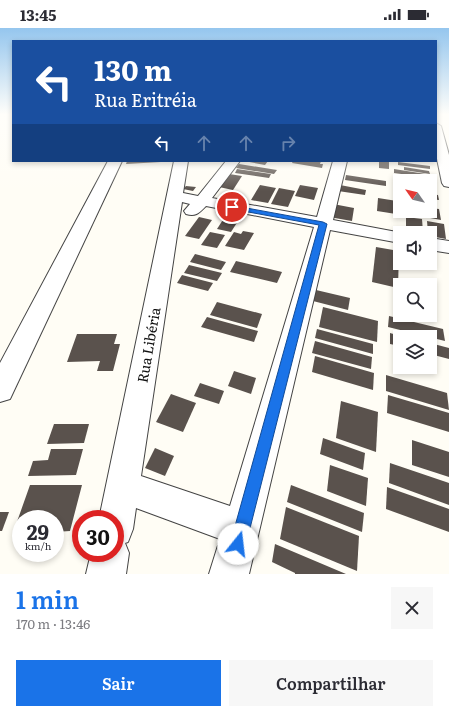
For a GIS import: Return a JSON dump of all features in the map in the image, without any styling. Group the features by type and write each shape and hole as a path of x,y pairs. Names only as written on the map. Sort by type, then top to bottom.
{"street":[{"path":"439,139 449,183"},
{"path":"0,390 114,162"},
{"name":"Rua Libéria","path":"119,510 170,232 181,162"},
{"path":"170,232 202,201 232,162"},
{"path":"229,574 340,162"},
{"path":"176,196 393,237"},
{"path":"437,245 449,247"},
{"path":"123,486 242,529"},
{"path":"106,574 108,562"}],"building":[{"path":"127,162 161,162 126,164"},
{"path":"249,162 267,162 265,165"},
{"path":"321,162 320,164 323,164 322,168 292,163"},
{"path":"379,162 389,162 389,169 379,168"},
{"path":"398,162 430,166 430,169 398,165"},
{"path":"239,164 277,170 274,174 236,168"},
{"path":"404,167 429,171 430,174 404,170"},
{"path":"237,169 271,174 269,178 235,173"},
{"path":"394,169 426,174 401,174 394,173"},
{"path":"229,174 242,176 233,190 219,187"},
{"path":"346,175 386,181 386,186 345,180"},
{"path":"260,185 276,188 268,203 251,200"},
{"path":"300,185 318,188 314,200 295,196"},
{"path":"340,185 366,190 365,195 338,191"},
{"path":"186,186 196,187 193,191 183,189"},
{"path":"279,188 295,191 288,207 271,204"},
{"path":"378,198 393,200 393,214 377,211"},
{"path":"333,204 354,208 352,221 329,217"},
{"path":"437,209 439,209 441,220 430,218 437,218"},
{"path":"226,215 240,218 231,232 217,229"},
{"path":"199,217 212,220 199,239 185,236"},
{"path":"406,218 422,219 423,226 406,226"},
{"path":"427,221 444,224 446,239 437,237 437,226 427,226"},
{"path":"243,231 254,233 244,250 225,246 234,232 241,234"},
{"path":"210,232 225,235 217,248 201,245"},
{"path":"376,247 393,250 393,270 398,270 398,278 393,278 393,287 372,282"},
{"path":"195,254 226,262 221,270 190,262"},
{"path":"236,261 282,272 277,283 230,272"},
{"path":"189,265 222,273 217,281 184,273"},
{"path":"182,275 213,283 208,291 177,283"},
{"path":"316,290 350,298 348,310 313,301"},
{"path":"217,302 262,314 257,328 210,315"},
{"path":"323,307 378,321 377,342 319,327"},
{"path":"389,316 393,317 393,322 414,322 443,329 445,341 437,339 437,330 400,330 388,327"},
{"path":"207,317 258,331 254,342 201,327"},
{"path":"317,329 373,344 373,354 315,338"},
{"path":"390,333 393,334 393,345 390,344"},
{"path":"77,334 117,334 114,344 120,344 113,371 97,371 100,361 67,362"},
{"path":"315,341 372,357 371,369 312,353"},
{"path":"437,345 449,348 449,359 437,356"},
{"path":"315,356 374,373 373,390 312,372"},
{"path":"234,371 256,378 251,394 228,386"},
{"path":"386,375 447,393 449,410 386,391"},
{"path":"200,383 224,391 219,404 194,396"},
{"path":"171,394 196,403 183,432 156,422"},
{"path":"388,395 449,413 449,432 387,413"},
{"path":"341,401 378,412 376,452 336,438"},
{"path":"54,424 89,424 84,443 47,444"},
{"path":"323,438 365,453 363,470 320,454"},
{"path":"412,440 449,452 449,477 412,465"},
{"path":"155,448 174,456 165,476 145,468"},
{"path":"51,449 83,449 76,475 28,476 33,461 48,460"},
{"path":"390,463 449,483 449,505 389,483"},
{"path":"330,465 368,478 366,506 327,491"},
{"path":"30,485 82,485 75,510 72,510 72,523 70,531 64,531 64,510 21,510"},
{"path":"291,485 364,513 362,532 287,502"},
{"path":"387,487 449,509 449,532 386,509"},
{"path":"286,507 359,536 357,571 280,539"},
{"path":"0,512 9,512 2,531 0,531"},
{"path":"275,544 346,574 295,574 272,562"}],"route":[{"path":"232,207 323,224 238,544"}]}
